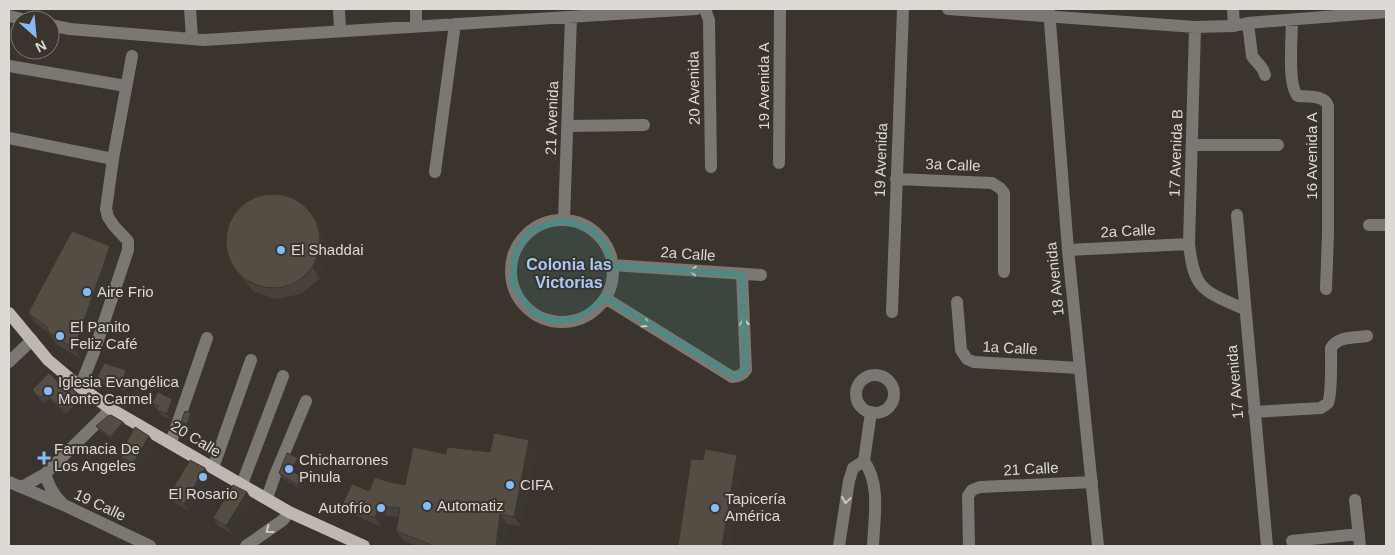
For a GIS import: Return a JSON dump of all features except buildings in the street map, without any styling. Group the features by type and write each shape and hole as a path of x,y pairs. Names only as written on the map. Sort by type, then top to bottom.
{"main road":[{"name":"20 Calle","path":"9,313 48,360 80,387 111,408 289,512 364,546"}],"street":[{"path":"190,9 192,38"},
{"path":"339,9 340,31"},
{"path":"416,9 416,26"},
{"path":"60,27 204,40 696,9"},
{"name":"20 Avenida","path":"705,9 709,20 711,167"},
{"name":"19 Avenida A","path":"779,163 780,9"},
{"name":"19 Avenida","path":"892,312 902,9"},
{"path":"962,9 1050,12 1195,26 1234,26 1386,12"},
{"path":"1232,9 1234,26"},
{"name":"18 Avenida","path":"1050,12 1068,250 1098,546"},
{"name":"21 Avenida","path":"564,220 571,17"},
{"name":"16 Avenida A","path":"1292,21 1294,91 1298,96 1324,99 1328,106 1326,289"},
{"path":"435,172 455,24"},
{"path":"1248,24 1252,56 1262,66 1266,75"},
{"name":"17 Avenida B","path":"1195,26 1189,244 1192,267 1196,279 1204,289 1244,309"},
{"path":"80,387 94,352 128,250 128,241 114,226 108,217 106,209 132,56"},
{"path":"9,66 126,86"},
{"path":"568,126 644,125"},
{"path":"9,138 113,159"},
{"path":"1193,145 1278,145"},
{"name":"3a Calle","path":"896,179 992,183 1000,188 1004,193 1004,272"},
{"name":"17 Avenida","path":"1237,215 1244,309 1267,546"},
{"path":"564,220 574,222 593,230 606,246 612,265 611,282 605,298 588,314 577,319 565,321 548,319 532,312 516,294 512,283 512,260 516,249 531,230 541,224 552,221 564,220"},
{"path":"1369,224 1386,226"},
{"name":"2a Calle","path":"1068,250 1189,244"},
{"name":"2a Calle","path":"612,265 761,275"},
{"path":"605,298 732,377 740,376 746,370 742,274"},
{"name":"1a Calle","path":"957,302 961,350 967,359 974,362 1080,368"},
{"path":"1254,412 1321,408 1324,406 1328,402 1330,394 1331,348 1333,344 1341,339 1367,336"},
{"path":"172,442 207,338"},
{"path":"9,362 32,340"},
{"path":"213,468 251,360"},
{"path":"242,484 283,376"},
{"path":"267,498 306,400"},
{"path":"22,488 45,474 111,408"},
{"path":"871,412 864,461 870,469 874,486 873,546"},
{"path":"839,546 849,481 854,468 864,461"},
{"path":"45,474 56,497 66,506"},
{"name":"19 Calle","path":"9,482 66,506 150,546"},
{"name":"21 Calle","path":"970,546 968,496 972,490 980,487 1092,482"},
{"path":"1292,541 1360,540 1356,500"},
{"path":"246,546 283,520 289,512"}],"highlighted area":[{"path":"564,220 593,230 606,246 612,265 742,274 746,370 735,377 605,298 577,319 553,321 532,312 512,283 516,249 531,230"}],"place":[{"name":"El Shaddai","path":"281,250"},
{"name":"Aire Frio","path":"87,292"},
{"name":"El Panito Feliz Café","path":"60,336"},
{"name":"Iglesia Evangélica Monte Carmel","path":"48,391"},
{"name":"Farmacia De Los Angeles","path":"44,458"},
{"name":"Chicharrones Pinula","path":"289,469"},
{"name":"El Rosario","path":"203,477"},
{"name":"CIFA","path":"510,485"},
{"name":"Automatiz","path":"427,506"},
{"name":"Autofrío","path":"381,508"},
{"name":"Tapicería América","path":"715,508"}],"district":[{"name":"Colonia las Victorias","path":"569,273"}]}
